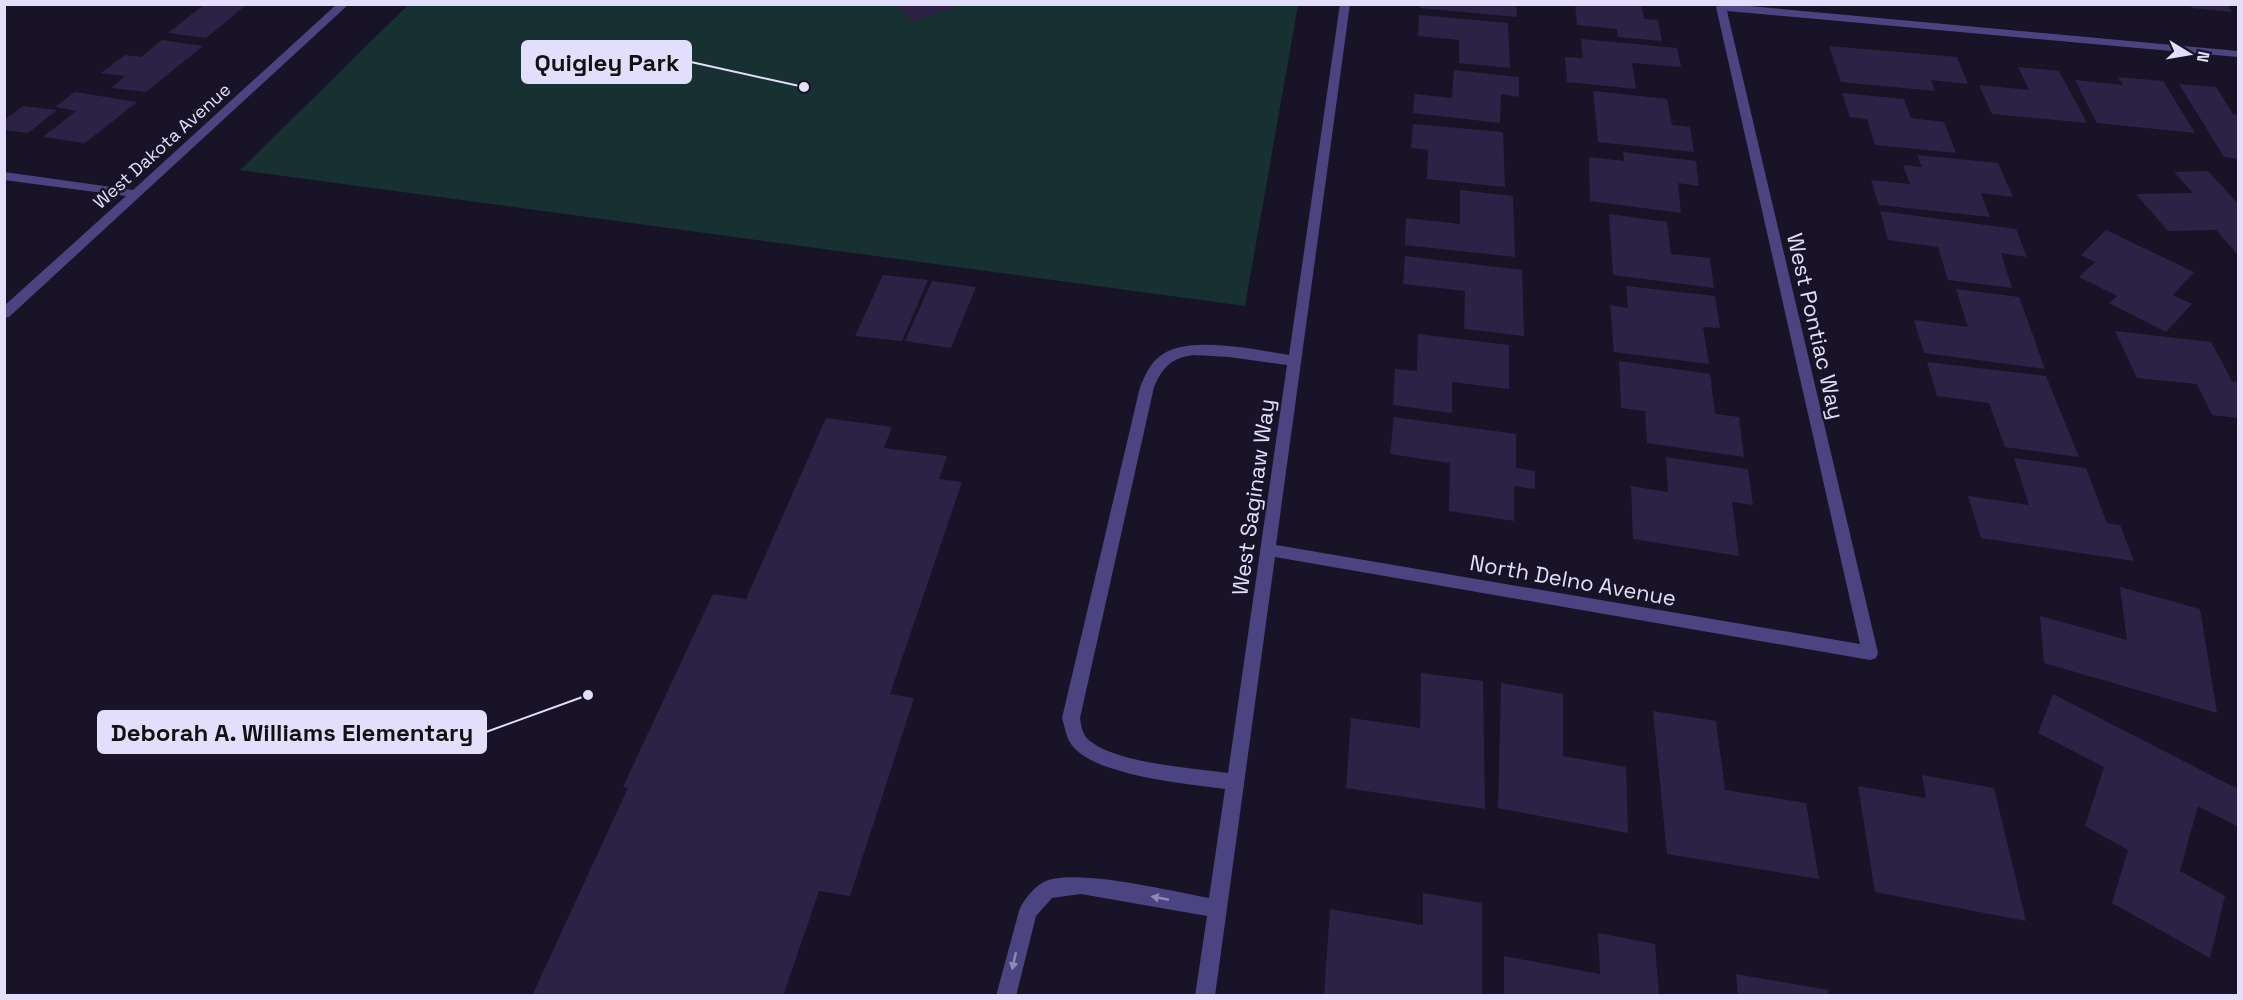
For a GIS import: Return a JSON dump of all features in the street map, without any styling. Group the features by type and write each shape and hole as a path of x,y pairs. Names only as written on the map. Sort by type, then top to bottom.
{"street":[{"name":"West Dakota Avenue","path":"4,314 344,4"},
{"name":"West Saginaw Way","path":"1205,996 1345,4"},
{"name":"West Pontiac Way","path":"1870,653 1720,7 2238,54"},
{"path":"4,176 136,194"},
{"path":"1236,782 1121,764 1096,756 1078,741 1071,718 1147,387 1156,368 1168,356 1187,350 1232,352 1295,361"},
{"name":"North Delno Avenue","path":"1269,550 1870,653"},
{"path":"1006,996 1028,911 1047,890 1081,885 1218,909"}],"green space":[{"path":"408,5 1298,5 1245,306 240,170"}],"building":[{"path":"205,4 247,4 206,38 168,33"},
{"path":"894,4 961,4 961,5 913,22"},
{"path":"1420,4 1516,4 1517,17 1420,8"},
{"path":"1575,4 1641,4 1644,19 1658,20 1662,41 1618,37 1617,29 1577,25"},
{"path":"2189,4 2227,4 2232,12 2192,8"},
{"path":"1419,15 1508,23 1510,68 1459,63 1459,40 1418,36"},
{"path":"1581,39 1677,48 1681,67 1632,63 1636,89 1567,82 1565,57 1583,58"},
{"path":"162,40 203,46 146,92 111,88 125,76 101,73 125,55 141,57"},
{"path":"1829,46 1957,57 1968,84 1931,80 1935,91 1841,82"},
{"path":"2018,67 2059,71 2087,123 1992,114 1979,85 2029,90"},
{"path":"1454,70 1519,77 1519,97 1501,94 1500,123 1413,113 1415,94 1452,98"},
{"path":"2118,77 2163,81 2195,133 2097,123 2075,80 2123,85"},
{"path":"2179,84 2216,87 2233,114 2238,115 2238,159 2224,157"},
{"path":"1593,91 1667,99 1672,125 1690,127 1694,152 1598,142"},
{"path":"75,92 137,102 85,143 43,137 76,111 55,107"},
{"path":"1842,93 1904,99 1911,118 1944,122 1956,153 1875,145 1867,119 1850,117"},
{"path":"23,106 57,110 28,133 4,130 4,120"},
{"path":"1413,124 1503,132 1505,187 1427,179 1428,150 1411,148"},
{"path":"1623,152 1696,161 1699,186 1678,183 1681,213 1590,201 1589,157 1624,161"},
{"path":"1917,155 1998,163 2013,197 1981,193 1990,217 1879,205 1871,180 1910,184 1903,165 1922,167"},
{"path":"2208,171 2238,204 2238,255 2216,230 2168,231 2136,194 2193,193 2174,172"},
{"path":"1460,190 1513,196 1515,257 1405,245 1406,218 1460,224"},
{"path":"1880,211 2016,229 2027,257 2001,253 2012,288 1948,280 1938,247 1888,240"},
{"path":"1609,214 1667,222 1671,254 1710,258 1714,288 1613,275"},
{"path":"2106,230 2194,272 2173,295 2192,304 2166,332 2109,303 2117,296 2079,277 2095,262 2081,255"},
{"path":"1405,256 1522,270 1524,336 1464,329 1465,291 1403,284"},
{"path":"883,275 928,280 902,341 855,336"},
{"path":"932,281 976,287 951,348 905,341"},
{"path":"1626,286 1715,296 1720,328 1703,327 1709,364 1614,352 1610,305 1628,308"},
{"path":"1956,289 2019,297 2045,369 1924,353 1914,320 1968,327"},
{"path":"2115,331 2211,342 2232,381 2238,382 2238,418 2212,415 2197,384 2137,378"},
{"path":"1418,334 1509,345 1509,389 1452,382 1452,413 1393,405 1395,369 1417,371"},
{"path":"1619,361 1710,374 1715,414 1739,417 1744,457 1647,443 1645,411 1621,408"},
{"path":"1927,362 2046,376 2079,457 2005,447 1989,403 1937,396"},
{"path":"1394,417 1516,434 1516,468 1535,471 1535,489 1514,486 1514,521 1449,511 1450,463 1390,454"},
{"path":"826,418 892,427 884,448 947,456 939,479 962,482 890,694 914,698 850,896 819,891 783,996 532,996 628,788 623,787 713,594 746,599"},
{"path":"1666,457 1748,469 1753,505 1732,502 1739,556 1633,539 1631,486 1668,492"},
{"path":"2014,458 2086,468 2107,523 2120,525 2134,561 1981,538 1968,496 2029,505"},
{"path":"2120,587 2200,609 2217,713 2044,663 2040,616 2127,640"},
{"path":"1421,673 1483,681 1485,809 1346,788 1351,718 1420,728"},
{"path":"1501,683 1563,694 1563,756 1626,767 1628,833 1498,808"},
{"path":"2053,694 2238,789 2238,827 2198,806 2180,871 2225,896 2210,958 2112,903 2128,850 2085,826 2104,767 2038,733"},
{"path":"1653,711 1716,721 1725,790 1806,803 1819,879 1667,854"},
{"path":"1922,775 1994,788 2026,921 1875,892 1858,786 1926,798"},
{"path":"1423,893 1482,903 1482,996 1324,996 1330,909 1423,925"},
{"path":"1598,933 1655,944 1659,996 1504,996 1504,956 1600,974"},
{"path":"1736,974 1828,990 1829,996 1738,996"}],"place":[{"name":"Quigley Park","path":"804,87"},
{"name":"Deborah A. Williams Elementary","path":"588,695"}]}
